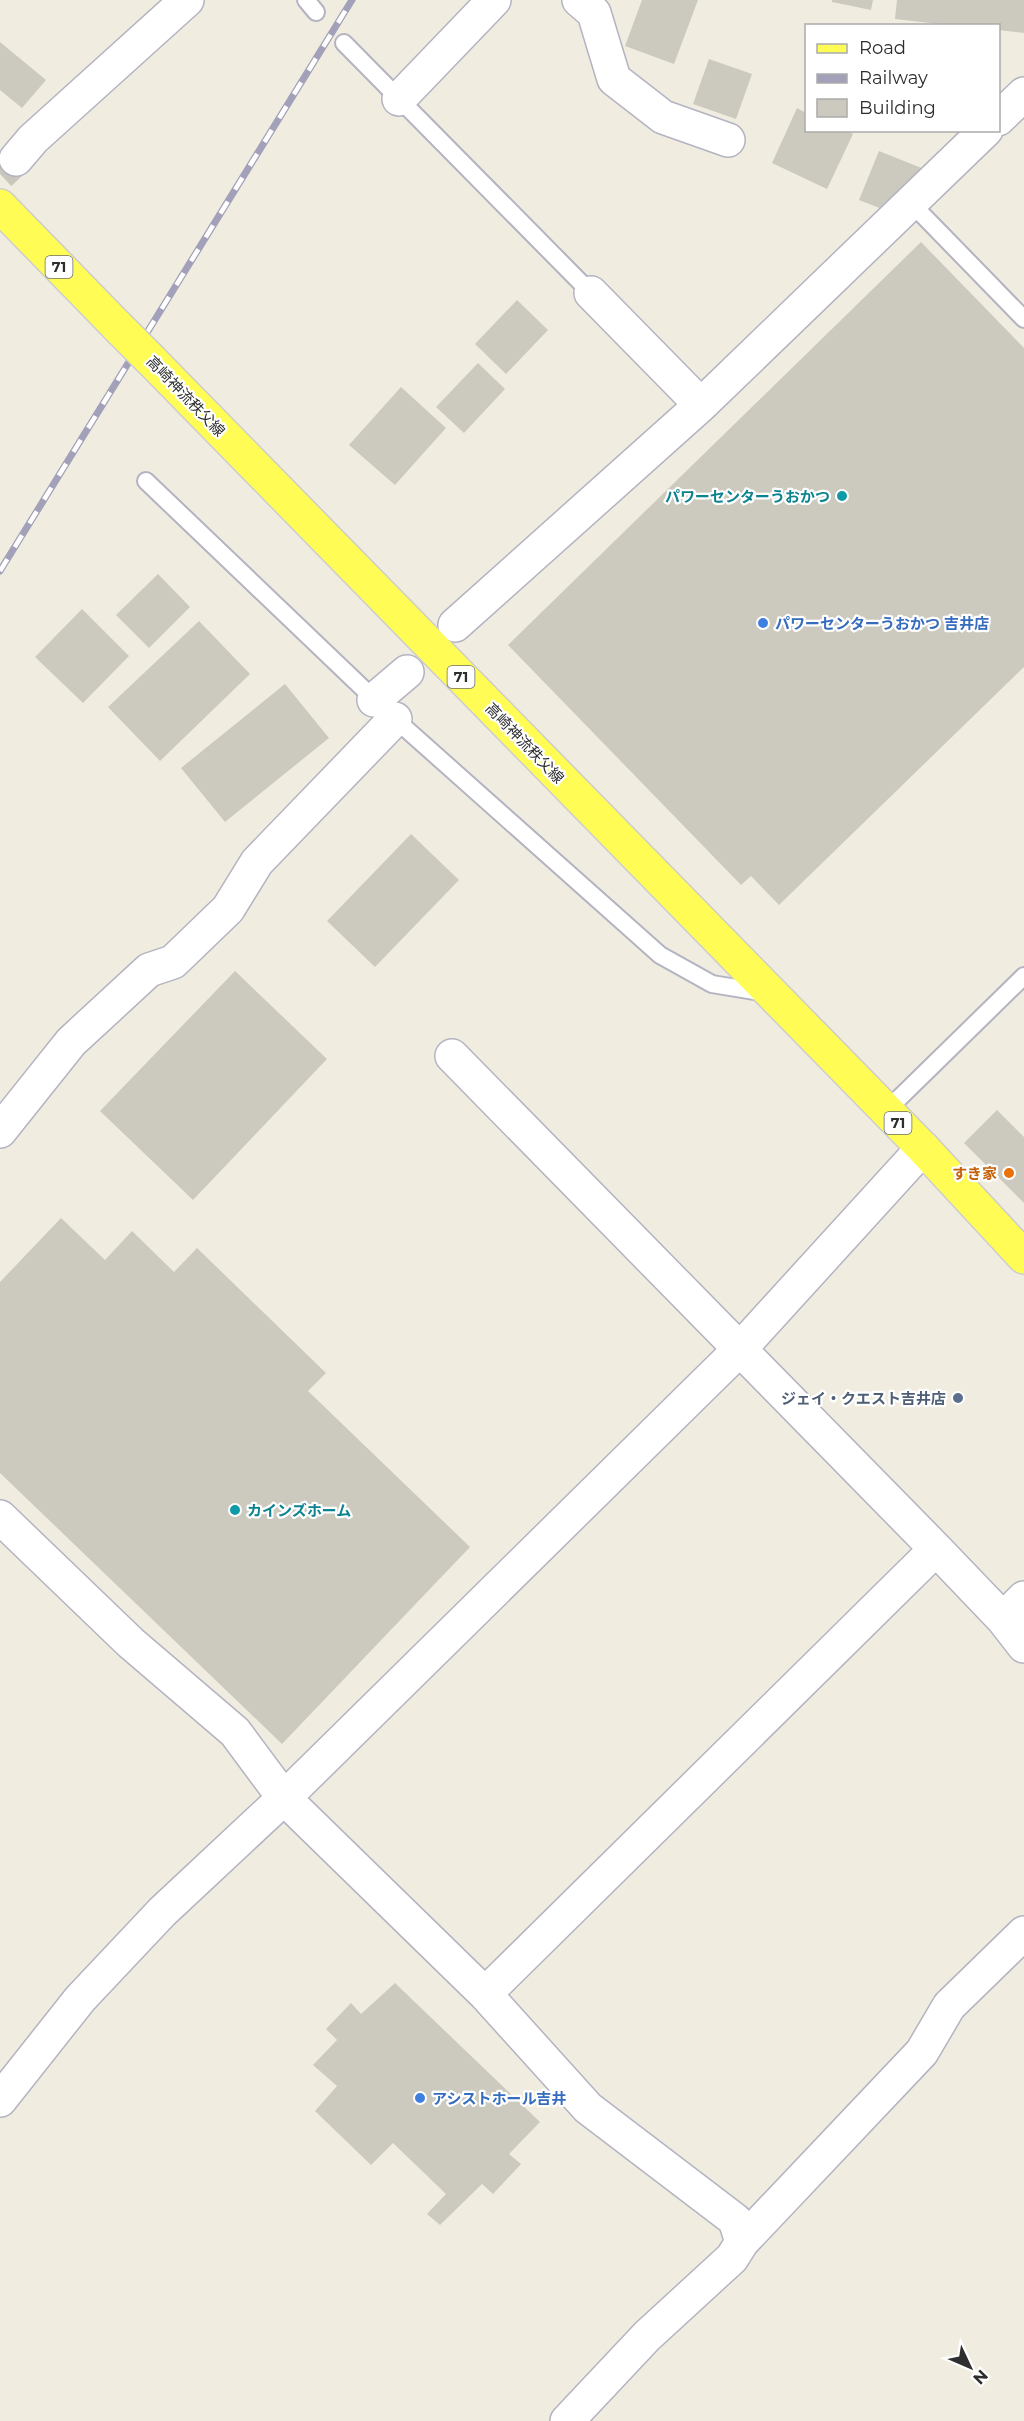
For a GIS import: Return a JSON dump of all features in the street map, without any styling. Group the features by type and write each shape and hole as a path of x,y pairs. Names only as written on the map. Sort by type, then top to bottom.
{"main road":[{"name":"高崎神流秩父線","path":"0,206 923,1148 1024,1257"}],"street":[{"path":"16,159 33,139 187,0"},
{"path":"399,99 494,0"},
{"path":"579,0 594,13 614,79 663,117 728,140"},
{"path":"1000,117 1024,94"},
{"path":"455,625 702,405 984,132"},
{"path":"591,293 702,405"},
{"path":"0,1131 71,1042 149,970 173,962 228,909 256,862 384,710 407,672"},
{"path":"452,1056 936,1549 1014,1608 1024,1646"},
{"path":"0,2100 80,1999 162,1912 284,1798 739,1350 923,1148"},
{"path":"0,1517 132,1643 235,1732 284,1798 485,1994 588,2108 735,2220 742,2242"},
{"path":"485,1994 936,1549"},
{"path":"567,2421 647,2336 732,2258 742,2242 922,2052 949,2006 1024,1933"}],"lane":[{"path":"344,43 591,293"},
{"path":"911,203 1024,319"},
{"path":"146,481 384,710 660,955 712,984 770,993"},
{"path":"886,1111 1024,976"}],"building":[{"path":"642,0 698,0 674,64 625,46"},
{"path":"832,0 873,0 871,10 832,2"},
{"path":"897,0 1024,0 1024,33 1000,30 1000,24 939,24 895,19"},
{"path":"0,42 46,80 22,108 0,90"},
{"path":"709,59 752,74 736,119 693,104"},
{"path":"797,108 805,112 805,132 850,132 853,134 827,189 772,163"},
{"path":"879,151 924,169 905,218 859,200"},
{"name":"パワーセンターうおかつ","path":"921,242 1024,348 1024,667 779,905 751,876 741,885 508,645"},
{"path":"517,300 548,330 506,374 475,344"},
{"path":"478,363 505,389 464,433 436,407"},
{"path":"401,387 446,428 395,485 349,445"},
{"path":"158,574 190,607 149,648 116,615"},
{"path":"82,609 129,656 83,703 35,657"},
{"path":"199,621 250,674 160,761 108,707"},
{"path":"285,684 329,738 225,822 181,768"},
{"path":"411,834 459,880 375,967 327,921"},
{"path":"235,971 327,1059 193,1200 100,1111"},
{"name":"すき家","path":"997,1110 1024,1137 1024,1203 964,1143"},
{"name":"カインズホーム","path":"61,1218 105,1260 132,1231 174,1272 197,1248 326,1373 308,1391 470,1547 282,1744 0,1473 0,1282"},
{"name":"アシストホール吉井","path":"395,1983 540,2122 509,2154 521,2164 493,2194 482,2184 440,2225 427,2214 446,2194 393,2143 371,2165 315,2111 337,2086 313,2065 337,2040 326,2029 351,2003 361,2014"}],"tunnel":[{"path":"0,174 16,159"}],"railway":[{"path":"0,571 352,0"}],"place":[{"name":"パワーセンターうおかつ","path":"842,496"},
{"name":"パワーセンターうおかつ 吉井店","path":"763,623"},
{"name":"すき家","path":"1009,1173"},
{"name":"ジェイ・クエスト吉井店","path":"958,1398"},
{"name":"カインズホーム","path":"235,1510"},
{"name":"アシストホール吉井","path":"420,2098"}]}
